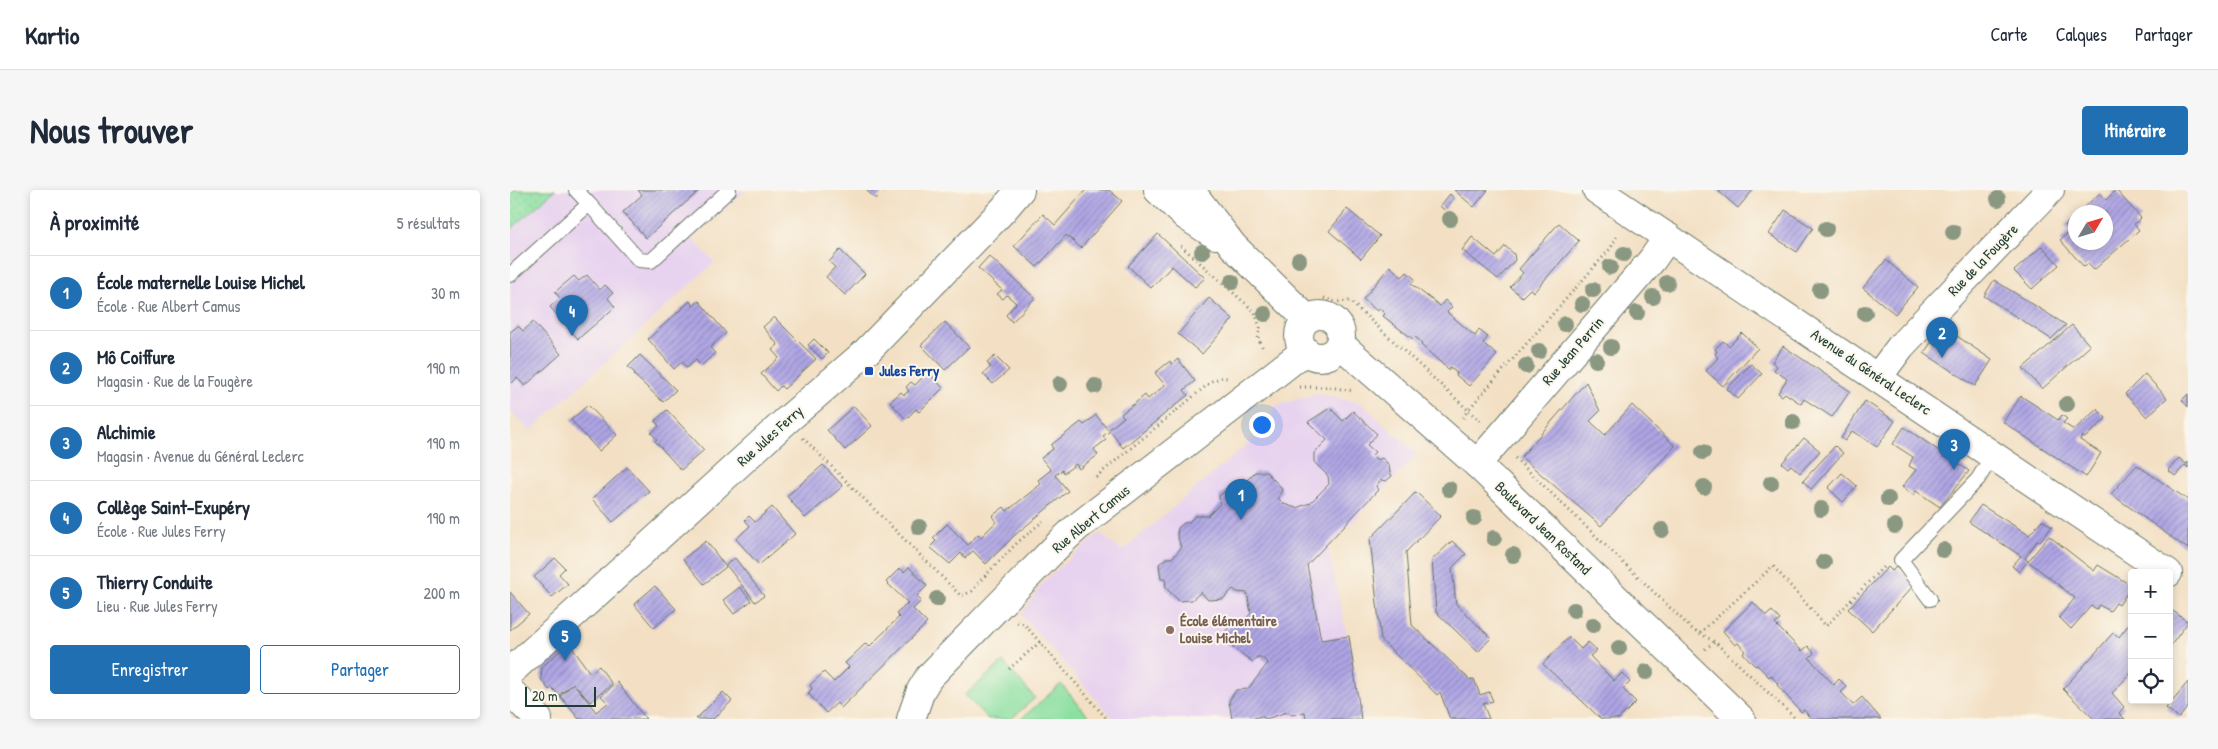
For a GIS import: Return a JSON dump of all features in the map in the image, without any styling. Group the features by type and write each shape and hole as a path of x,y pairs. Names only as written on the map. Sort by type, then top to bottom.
{"street":[{"name":"Rue Jules Ferry","path":"510,672 787,420 867,351 1020,190"},
{"path":"1158,190 1186,216 1233,246"},
{"path":"1190,190 1233,246 1307,319"},
{"name":"Avenue du Général Leclerc","path":"1597,190 2163,569"},
{"name":"Rue de la Fougère","path":"1878,377 1901,346 2050,190"},
{"name":"Rue Jean Perrin","path":"1477,464 1652,260 1668,237"},
{"path":"1320,314 1333,319 1341,330 1340,344 1336,350 1317,357 1305,351 1301,345 1299,331 1307,319 1320,314"},
{"name":"Boulevard Jean Rostand","path":"1340,344 1477,464 1741,719"},
{"name":"Rue Albert Camus","path":"911,719 921,690 929,677 1061,542 1076,528 1305,351"},
{"name":"Avenue du Général Leclerc","path":"2173,576 2188,586"},
{"path":"510,691 538,719"}],"lane":[{"path":"576,190 639,260 651,261 729,190"},
{"path":"510,275 589,204"},
{"path":"1930,599 1901,560 1978,479 1993,455"}],"path":[{"path":"1459,423 1468,410 1611,248 1621,228"},
{"path":"1316,293 1335,302 1350,301 1487,428"},
{"path":"1249,306 1259,320 1258,339 1260,346 1265,352"},
{"path":"803,437 961,596 972,591"},
{"path":"1514,454 1516,459 1691,628 1715,642 1796,719"},
{"path":"1700,633 1773,566 1826,626 1895,554 1906,556"},
{"path":"1010,620 1024,624 1107,719"},
{"path":"1009,669 1040,642"},
{"path":"1699,652 1715,642"}],"shaded area":[{"path":"510,190 746,190 692,239 715,262 530,431 510,411"},
{"path":"1317,394 1361,403 1417,454 1328,548 1364,715 1339,719 1114,719 1021,615 1046,579 1100,533 1122,551 1265,429 1276,405"}],"green space":[{"path":"510,190 555,190 510,230"},
{"path":"1003,662 1035,698 1011,719 988,719 965,695"},
{"path":"1061,684 1091,719 1021,719"}],"building":[{"path":"638,190 700,190 646,238 623,212 642,195"},
{"path":"866,190 885,190 876,199"},
{"path":"1086,190 1109,190 1122,201 1081,248 1066,235 1037,267 1014,246 1043,214 1055,225"},
{"path":"1454,190 1488,190 1474,207"},
{"path":"1717,190 1753,190 1738,208"},
{"path":"2116,190 2141,218 2134,224 2139,230 2094,270 2088,264 2084,267 2069,250 2113,250 2113,205 2087,205 2100,193 2106,200"},
{"path":"1450,194 1454,198 1444,210 1440,206"},
{"path":"1347,209 1380,236 1361,259 1329,231"},
{"path":"1785,210 1813,228 1797,252 1769,234"},
{"path":"1559,223 1579,241 1534,292 1530,289 1522,297 1510,287 1523,273 1519,269"},
{"path":"2068,233 2068,249 2060,240"},
{"path":"1158,234 1205,278 1195,287 1172,266 1151,288 1128,266"},
{"path":"1472,237 1496,257 1505,246 1514,254 1515,260 1498,279 1462,250"},
{"path":"2042,246 2059,265 2032,289 2014,271"},
{"path":"840,250 865,274 845,295 826,277 835,267 829,262"},
{"path":"989,256 1035,298 1012,322 1006,315 1016,303 1007,295 1003,299 997,294 1002,290 978,268"},
{"path":"1886,260 1918,287 1895,314 1863,288"},
{"path":"1390,266 1402,277 1407,272 1415,279 1411,284 1440,306 1445,300 1452,307 1447,312 1475,336 1479,330 1488,337 1483,343 1497,355 1469,386 1450,367 1449,370 1421,345 1422,343 1419,340 1415,337 1413,339 1383,316 1385,314 1380,309 1377,311 1363,299"},
{"path":"587,275 600,290 605,285 613,293 608,298 615,307 578,339 550,307 560,298 555,292 574,276 579,281"},
{"path":"1994,280 2066,325 2051,339 1984,296"},
{"path":"1209,298 1233,319 1202,354 1178,334"},
{"path":"690,301 693,306 699,301 726,333 710,348 715,353 701,366 696,360 687,368 682,362 674,369 648,339"},
{"path":"774,317 816,359 784,389 781,386 776,391 761,374 779,358 772,350 778,345 763,327"},
{"path":"533,322 561,354 525,386 517,378 512,383 510,381 510,332 518,326 523,331"},
{"path":"945,322 969,347 945,370 921,345"},
{"path":"2072,325 2090,346 2042,389 2023,368"},
{"path":"1942,326 1992,360 1975,386 1924,353"},
{"path":"1742,333 1758,348 1723,386 1706,371 1718,358 1715,354 1717,352 1715,349 1723,341 1729,346"},
{"path":"814,339 828,353 822,359 808,345"},
{"path":"1783,346 1850,391 1832,417 1804,399 1801,404 1785,393 1782,396 1778,393 1787,379 1774,370 1777,366 1772,362"},
{"path":"640,355 676,390 663,402 628,367"},
{"path":"995,356 1009,370 993,384 983,374 991,367 987,363"},
{"path":"1178,359 1195,381 1184,390 1188,395 1123,448 1110,431 1103,436 1106,440 1094,449 1098,455 1079,469 1076,464 1064,473 1062,470 1055,475 1068,491 1015,535 986,564 973,551 965,558 961,553 950,564 930,547 936,541 933,538 947,524 968,545 978,534 981,537 996,522 992,516 1004,507 1007,511 1041,484 1038,480 1051,470 1041,458 1053,449 1051,445 1081,422 1084,425 1096,415 1108,430 1124,417 1121,414 1145,395 1148,399 1165,385 1155,373 1170,361 1172,364"},
{"path":"1751,364 1762,374 1738,399 1727,389"},
{"path":"928,372 943,388 919,412 916,409 906,419 890,402 901,392 904,395 909,391 906,387 911,382 915,385"},
{"path":"2145,374 2167,398 2147,417 2125,394"},
{"path":"1586,382 1600,411 1590,421 1605,435 1632,405 1675,446 1601,526 1521,457"},
{"path":"2188,394 2188,407 2182,400"},
{"path":"2021,396 2058,420 2062,415 2067,419 2063,423 2074,430 2097,409 2106,418 2085,438 2082,436 2080,440 2101,453 2086,477 2003,422"},
{"path":"1865,401 1895,421 1877,447 1852,431 1845,441 1841,438"},
{"path":"588,405 617,435 599,451 571,420"},
{"path":"854,406 872,426 845,450 827,430"},
{"path":"1330,408 1343,421 1353,411 1377,434 1367,445 1375,452 1372,455 1377,460 1382,458 1389,465 1392,476 1386,481 1381,480 1376,486 1378,490 1307,565 1321,640 1349,636 1361,719 1306,719 1305,712 1292,715 1287,712 1266,719 1261,716 1251,719 1232,719 1229,701 1236,690 1248,689 1268,663 1261,657 1257,657 1253,662 1228,644 1225,638 1225,632 1232,623 1245,620 1251,613 1247,593 1237,592 1233,589 1223,599 1208,600 1201,592 1192,600 1179,601 1166,588 1165,579 1161,579 1159,564 1166,558 1172,558 1181,548 1177,534 1178,528 1195,516 1208,516 1220,504 1219,496 1242,479 1245,482 1255,472 1266,472 1280,486 1282,490 1278,498 1284,504 1296,508 1310,503 1329,484 1328,476 1314,462 1314,453 1327,440 1308,422"},
{"path":"667,410 704,450 681,470 655,441 657,439 651,433 659,426 655,421"},
{"path":"1904,427 1969,471 1940,507 1916,491 1913,495 1902,487 1916,470 1909,466 1913,457 1893,444"},
{"path":"1804,438 1820,451 1800,473 1791,465 1788,468 1782,463"},
{"path":"1835,446 1843,453 1811,489 1803,481"},
{"path":"2179,458 2186,464 2188,462 2188,468 2185,465 2175,476 2168,470"},
{"path":"823,465 843,486 805,518 787,496"},
{"path":"2137,465 2188,500 2188,549 2111,494"},
{"path":"627,467 649,491 613,522 592,499"},
{"path":"1842,473 1857,486 1843,502 1828,488"},
{"path":"1416,492 1441,516 1406,552 1412,625 1470,680 1474,679 1480,695 1489,692 1493,701 1483,704 1489,719 1450,719 1440,692 1437,695 1381,640 1370,539"},
{"path":"1981,505 2029,535 2042,520 2052,527 2039,542 2037,541 2025,558 2028,561 2019,572 2012,566 2021,556 1969,522"},
{"path":"772,507 795,534 759,565 736,539 750,526 745,520 749,516 755,522"},
{"path":"2049,536 2094,571 2098,565 2128,584 2128,592 2119,605 2116,603 2110,611 2099,605 2097,609 2091,606 2071,629 2059,617 2075,598 2028,561"},
{"path":"706,541 726,567 704,584 683,559"},
{"path":"1452,541 1466,554 1452,568 1456,604 1491,638 1478,652 1436,612 1432,560"},
{"path":"555,558 565,568 559,574 568,584 552,597 534,577"},
{"path":"735,558 764,596 755,602 726,565"},
{"path":"909,567 927,586 917,596 921,601 913,609 927,623 841,708 837,703 826,713 808,693 812,689 810,685 824,672 834,682 849,667 845,663 866,643 869,647 899,617 896,614 908,603 886,582 900,568 904,572"},
{"path":"1888,567 1892,571 1896,567 1914,585 1872,631 1848,609"},
{"path":"655,586 676,609 654,628 634,604"},
{"path":"740,587 751,601 734,614 723,600"},
{"path":"510,592 529,614 510,630"},
{"path":"1753,602 1766,616 1772,611 1780,620 1775,624 1802,651 1808,646 1814,653 1809,658 1834,685 1839,679 1847,687 1841,692 1853,705 1862,697 1881,719 1811,719 1804,710 1801,712 1777,685 1771,675 1769,677 1757,665 1755,666 1743,653 1745,651 1738,643 1735,645 1723,631"},
{"path":"2173,611 2188,622 2173,643"},
{"path":"2128,625 2128,676 2112,693 2124,707 2119,713 2125,719 2094,719 2063,689 2113,633 2119,637"},
{"path":"1569,637 1581,649 1588,642 1597,650 1590,656 1614,681 1622,673 1630,682 1623,689 1636,702 1619,719 1601,719 1543,664"},
{"path":"569,643 590,673 599,666 612,684 590,702 575,685 596,712 608,703 601,696 617,682 646,719 579,719 560,696 574,683 559,695 552,688 549,690 541,679 542,667"},
{"path":"2188,682 2188,707 2179,718 2166,708 2169,704 2173,704 2173,700"},
{"path":"723,692 732,701 713,719 696,719"}],"place":[{"name":"Collège Saint-Exupéry","path":"572,336"},
{"name":"Mô Coiffure","path":"1942,358"},
{"name":"Jules Ferry","path":"869,371"},
{"name":"Alchimie","path":"1954,470"},
{"name":"École maternelle Louise Michel","path":"1241,520"},
{"name":"École élémentaire Louise Michel","path":"1170,630"},
{"name":"Thierry Conduite","path":"565,661"}]}
